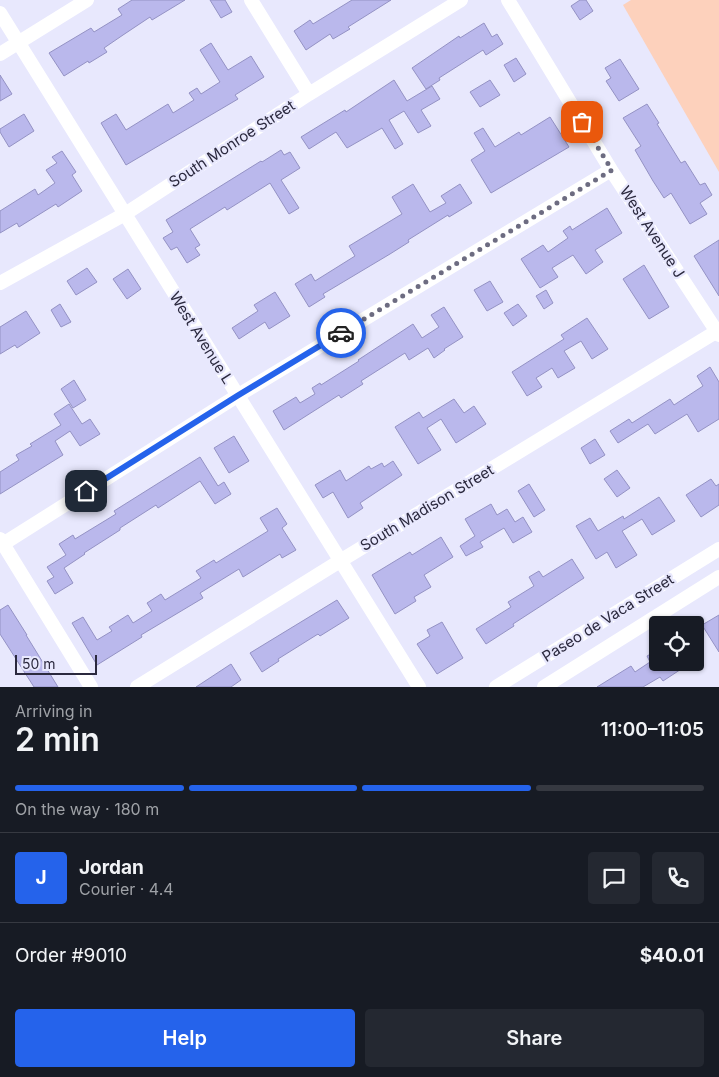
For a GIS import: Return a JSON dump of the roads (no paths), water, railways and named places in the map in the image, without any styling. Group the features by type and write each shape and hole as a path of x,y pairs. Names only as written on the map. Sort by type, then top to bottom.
{"street":[{"path":"0,54 87,0"},
{"path":"251,0 309,94"},
{"name":"South Monroe Street","path":"0,283 125,214 309,94 461,0"},
{"name":"West Avenue J","path":"508,0 612,170 718,332"},
{"name":"West Avenue L","path":"0,13 419,687"},
{"path":"91,687 1,542 237,396 612,170"},
{"name":"South Madison Street","path":"137,687 340,560 718,332"},
{"name":"Paseo de Vaca Street","path":"496,687 719,549"},
{"name":"Paseo de Vaca Street","path":"544,687 719,577"}]}
